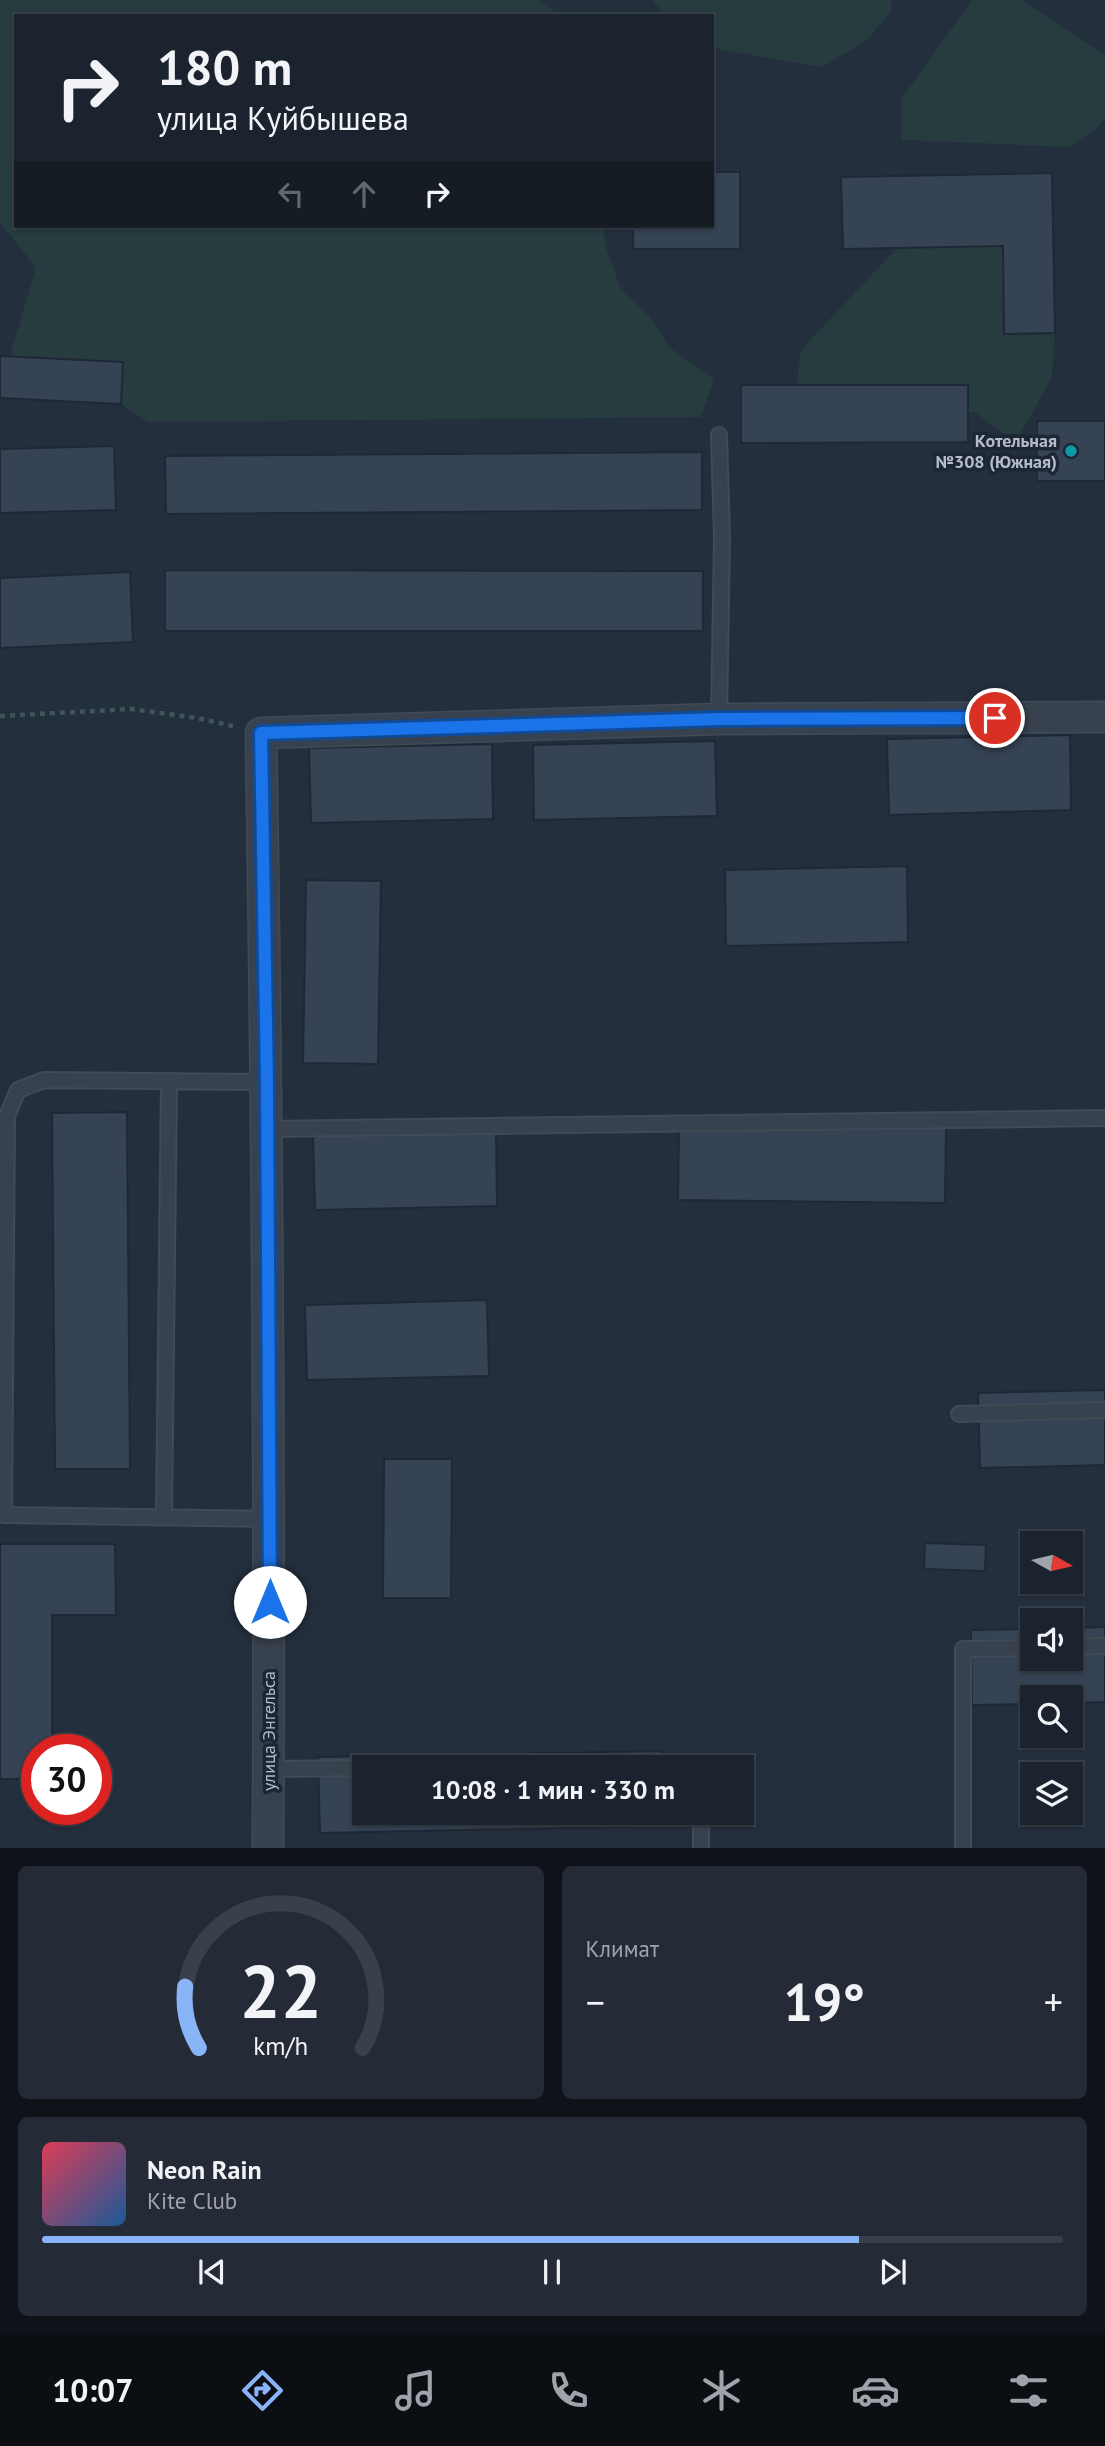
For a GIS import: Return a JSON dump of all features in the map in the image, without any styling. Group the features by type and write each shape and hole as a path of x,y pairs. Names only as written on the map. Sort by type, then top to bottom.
{"street":[{"path":"261,733 719,719 1105,717"},
{"name":"улица Энгельса","path":"261,733 270,1519 268,1847"}],"lane":[{"path":"719,435 722,538 719,719"},
{"path":"267,1082 44,1080 18,1090 7,1116 3,1231 3,1370 4,1515 270,1519"},
{"path":"164,1517 169,1082"},
{"path":"267,1129 1105,1118"},
{"path":"959,1414 1105,1410"},
{"path":"1083,1647 1105,1646"},
{"path":"963,1847 963,1649 1020,1648"},
{"path":"268,1769 352,1768"},
{"path":"701,1825 701,1847"}],"path":[{"path":"0,716 131,709 197,718 261,733"}],"green space":[{"path":"0,0 538,0 558,14 14,14 14,228 604,228 605,245 621,289 650,317 670,348 714,379 701,417 148,422 121,404 123,362 10,356 36,268 0,222"},
{"path":"652,0 891,0 891,11 867,40 822,67 714,48 714,14 664,14"},
{"path":"972,0 1022,0 1105,55 1105,119 1098,127 1070,147 901,140 902,98"},
{"path":"1003,246 1004,334 1055,333 1052,377 1020,435 1003,433 974,412 833,412 797,382 801,350 897,248"}],"building":[{"path":"714,172 740,172 740,249 633,249 633,228 714,228"},
{"path":"1052,173 1055,333 1004,334 1003,246 843,249 841,177"},
{"path":"0,356 123,362 121,404 0,398"},
{"path":"741,385 968,385 968,442 741,443"},
{"name":"Котельная №308 (Южная)","path":"1037,421 1105,421 1105,481 1037,481"},
{"path":"114,446 116,510 0,513 0,449"},
{"path":"702,452 702,510 166,514 165,456"},
{"path":"165,570 703,571 703,631 165,631"},
{"path":"130,572 133,642 0,648 0,578"},
{"path":"1070,735 1071,810 889,815 887,739"},
{"path":"715,741 717,816 534,820 533,745"},
{"path":"492,744 493,819 311,823 309,748"},
{"path":"907,866 908,942 726,946 725,870"},
{"path":"306,880 381,881 378,1064 303,1063"},
{"path":"127,1112 130,1469 55,1469 52,1113"},
{"path":"679,1125 946,1128 945,1203 678,1200"},
{"path":"496,1130 497,1206 315,1210 313,1134"},
{"path":"487,1300 489,1376 307,1380 305,1305"},
{"path":"1105,1390 1105,1465 980,1468 978,1393"},
{"path":"384,1459 452,1459 451,1598 383,1598"},
{"path":"925,1543 986,1545 985,1571 924,1569"},
{"path":"0,1544 115,1544 116,1615 52,1615 52,1734 21,1734 21,1779 0,1779"},
{"path":"1105,1627 1105,1702 1083,1703 1083,1685 1020,1685 1020,1704 972,1705 971,1630 1020,1629 1020,1671 1083,1671 1083,1628"},
{"path":"662,1751 662,1755 433,1755"},
{"path":"352,1756 352,1825 663,1826 320,1833 318,1757"}],"place":[{"name":"Котельная №308 (Южная)","path":"1071,451"}],"route":[{"path":"270,1602 267,1082 261,733 719,719 995,718"}]}
